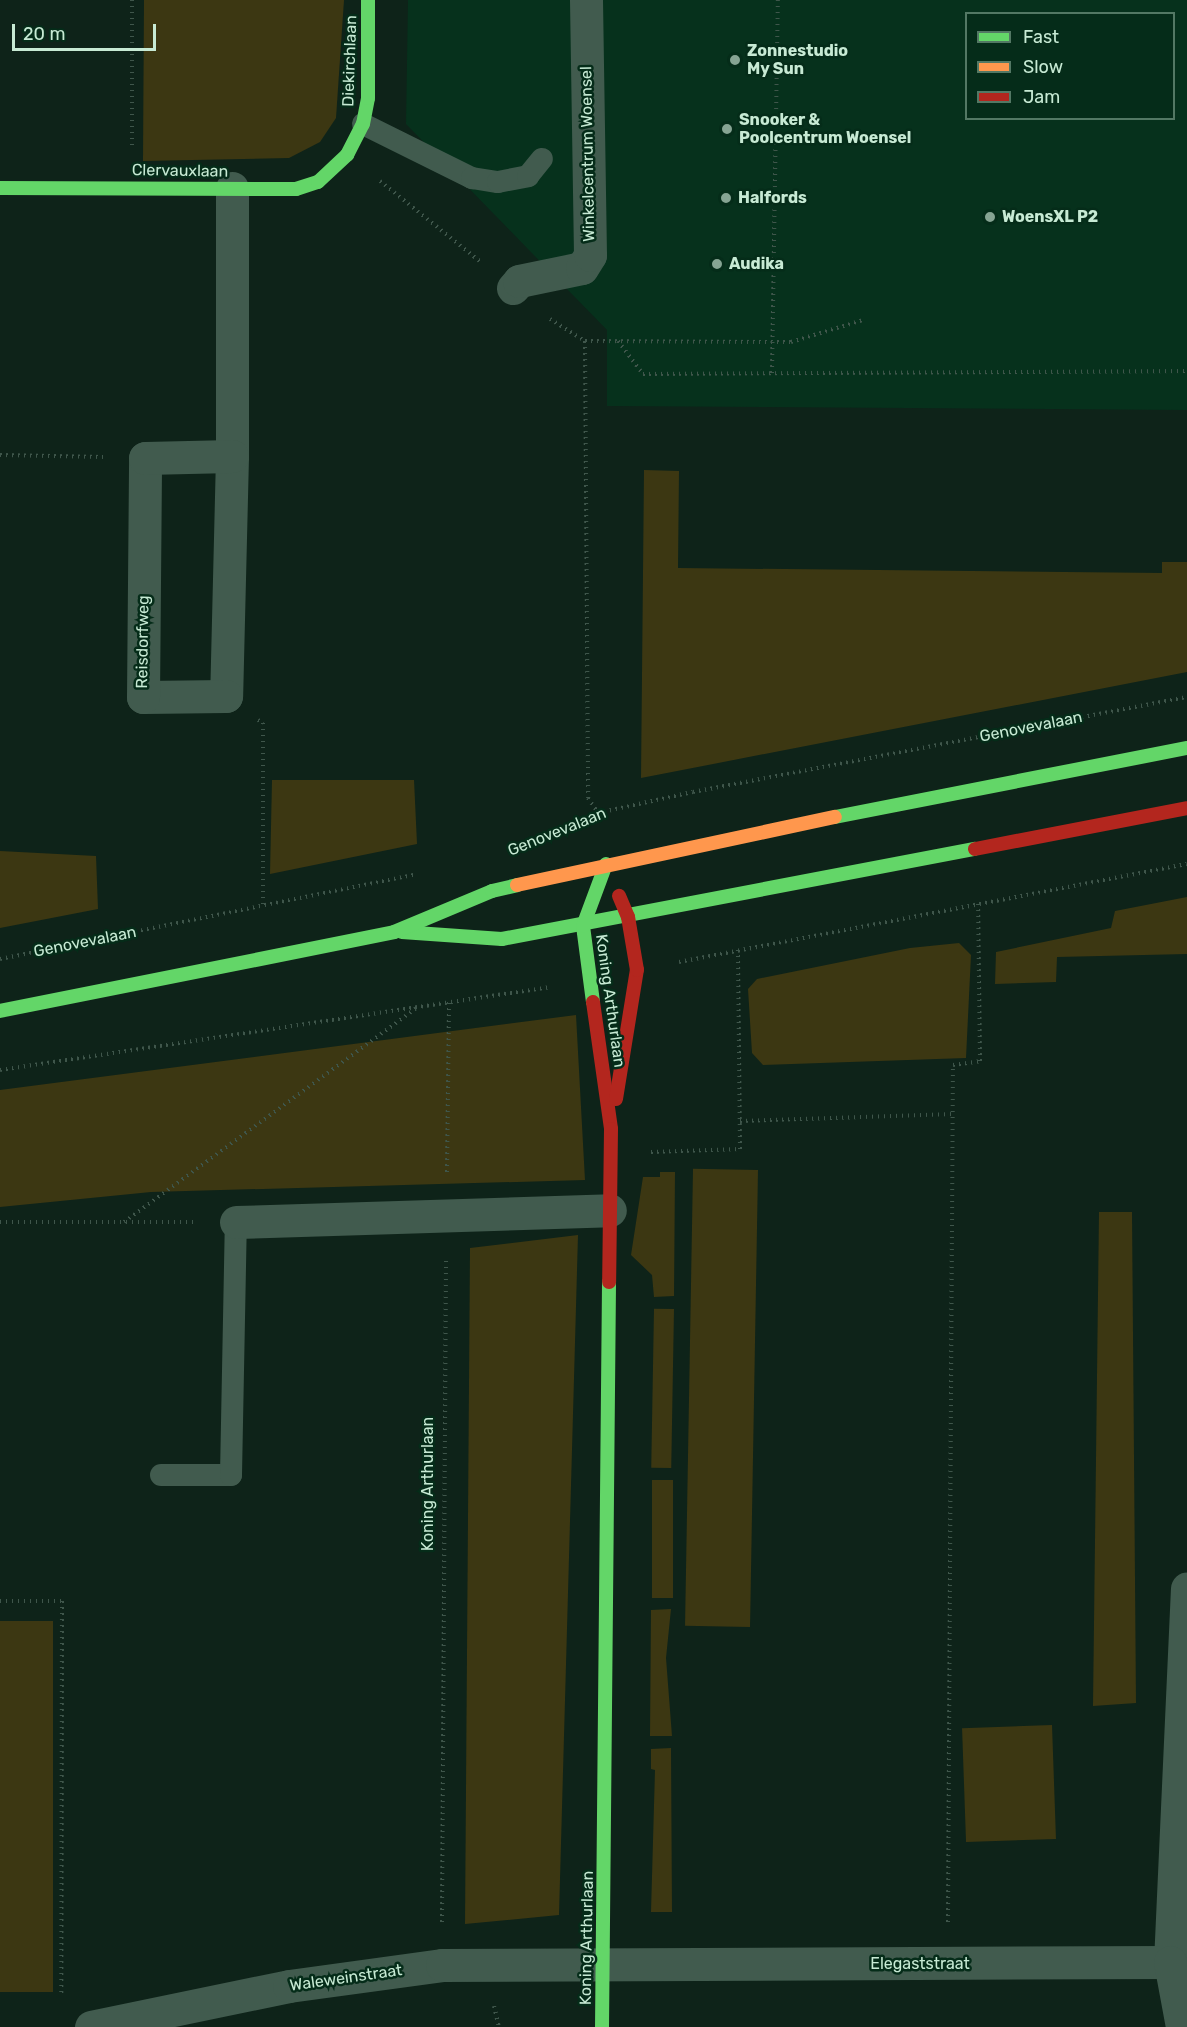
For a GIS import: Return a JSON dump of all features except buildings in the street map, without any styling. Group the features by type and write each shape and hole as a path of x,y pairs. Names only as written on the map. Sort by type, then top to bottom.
{"main road":[{"name":"Diekirchlaan","path":"347,155 363,124 368,98 368,0"},
{"name":"Clervauxlaan","path":"0,188 132,186 296,189 318,182 347,155"},
{"path":"0,1011 394,932 492,891 606,864 1187,748"},
{"path":"394,932 502,939 583,926 1187,808"},
{"name":"Koning Arthurlaan","path":"606,864 628,917 637,970 611,1129"},
{"name":"Koning Arthurlaan","path":"602,2027 611,1129 583,926 606,864"}],"street":[{"name":"Winkelcentrum Woensel","path":"513,288 519,281 582,268 590,255 586,0"},
{"path":"226,696 232,456 232,188"},
{"path":"146,458 232,456"},
{"name":"Reisdorfweg","path":"146,458 143,697 226,696"},
{"path":"236,1222 610,1210"},
{"path":"1182,2027 1170,1962 1187,1588"},
{"name":"Elegaststraat","path":"604,1963 1170,1962"},
{"name":"Waleweinstraat","path":"91,2027 289,1986 442,1965 604,1963"}],"lane":[{"path":"363,124 472,178 498,182 528,176 542,159"},
{"path":"161,1475 231,1475 236,1222"}],"path":[{"path":"132,0 132,186"},
{"path":"772,373 778,0"},
{"path":"347,155 513,288 585,341 791,342 863,320"},
{"path":"585,341 588,798 598,813"},
{"path":"618,341 643,374 1187,371"},
{"path":"0,454 146,458"},
{"path":"226,696 262,723 263,906"},
{"name":"Genovevalaan","path":"547,835 598,813 1187,697"},
{"name":"Genovevalaan","path":"0,959 427,873"},
{"path":"948,1964 953,1065 980,1061 978,904"},
{"path":"611,1154 740,1149 738,950"},
{"name":"Koning Arthurlaan","path":"442,1965 449,1002"},
{"path":"124,1222 417,1008"},
{"path":"740,1121 954,1114"},
{"path":"0,1222 236,1222"},
{"path":"0,1601 62,1601 61,2003"}],"shaded area":[{"path":"144,0 344,0 336,118 320,142 289,158 143,161"},
{"path":"408,0 1187,0 1187,410 607,406 607,330 406,124"},
{"path":"644,470 679,471 678,568 1162,573 1162,562 1187,562 1187,672 641,778"},
{"path":"272,780 414,780 417,844 270,874"},
{"path":"0,851 96,856 98,909 0,928"},
{"path":"1187,897 1187,954 1057,957 1056,982 995,984 996,952 1111,928 1115,911"},
{"path":"959,943 971,955 966,1058 763,1065 752,1053 748,989 757,979 910,948"},
{"path":"576,1015 585,1180 151,1192 0,1207 0,1090"},
{"path":"693,1169 758,1170 750,1627 685,1626"},
{"path":"660,1172 675,1172 674,1296 654,1297 652,1275 631,1255 643,1177 660,1177"},
{"path":"1099,1212 1132,1212 1136,1703 1093,1706"},
{"path":"578,1235 559,1915 465,1924 470,1248"},
{"path":"654,1309 674,1309 671,1468 651,1468"},
{"path":"652,1480 673,1480 673,1598 652,1598"},
{"path":"671,1609 666,1658 672,1736 650,1736 651,1610"},
{"path":"0,1621 53,1621 53,1992 0,1992"},
{"path":"1052,1725 1056,1839 966,1842 962,1728"},
{"path":"671,1748 672,1912 651,1912 655,1770 651,1769 651,1749"}],"traffic: fast":[{"path":"0,188 296,189 318,182 347,155 363,124 368,98 368,0"},
{"path":"835,817 1187,748"},
{"path":"402,932 502,939 975,849"},
{"path":"593,1002 583,926 606,864"},
{"path":"0,1011 394,932 492,891 517,885"},
{"path":"602,2027 609,1282"}],"traffic: slow":[{"path":"517,885 835,817"}],"traffic: jam":[{"path":"975,849 1187,808"},
{"path":"616,1099 637,970 628,917 619,896"},
{"path":"593,1002 611,1129 609,1282"}],"place":[{"name":"Zonnestudio My Sun","path":"735,60"},
{"name":"Snooker & Poolcentrum Woensel","path":"727,129"},
{"name":"Halfords","path":"726,198"},
{"name":"WoensXL P2","path":"990,217"},
{"name":"Audika","path":"717,264"}]}
